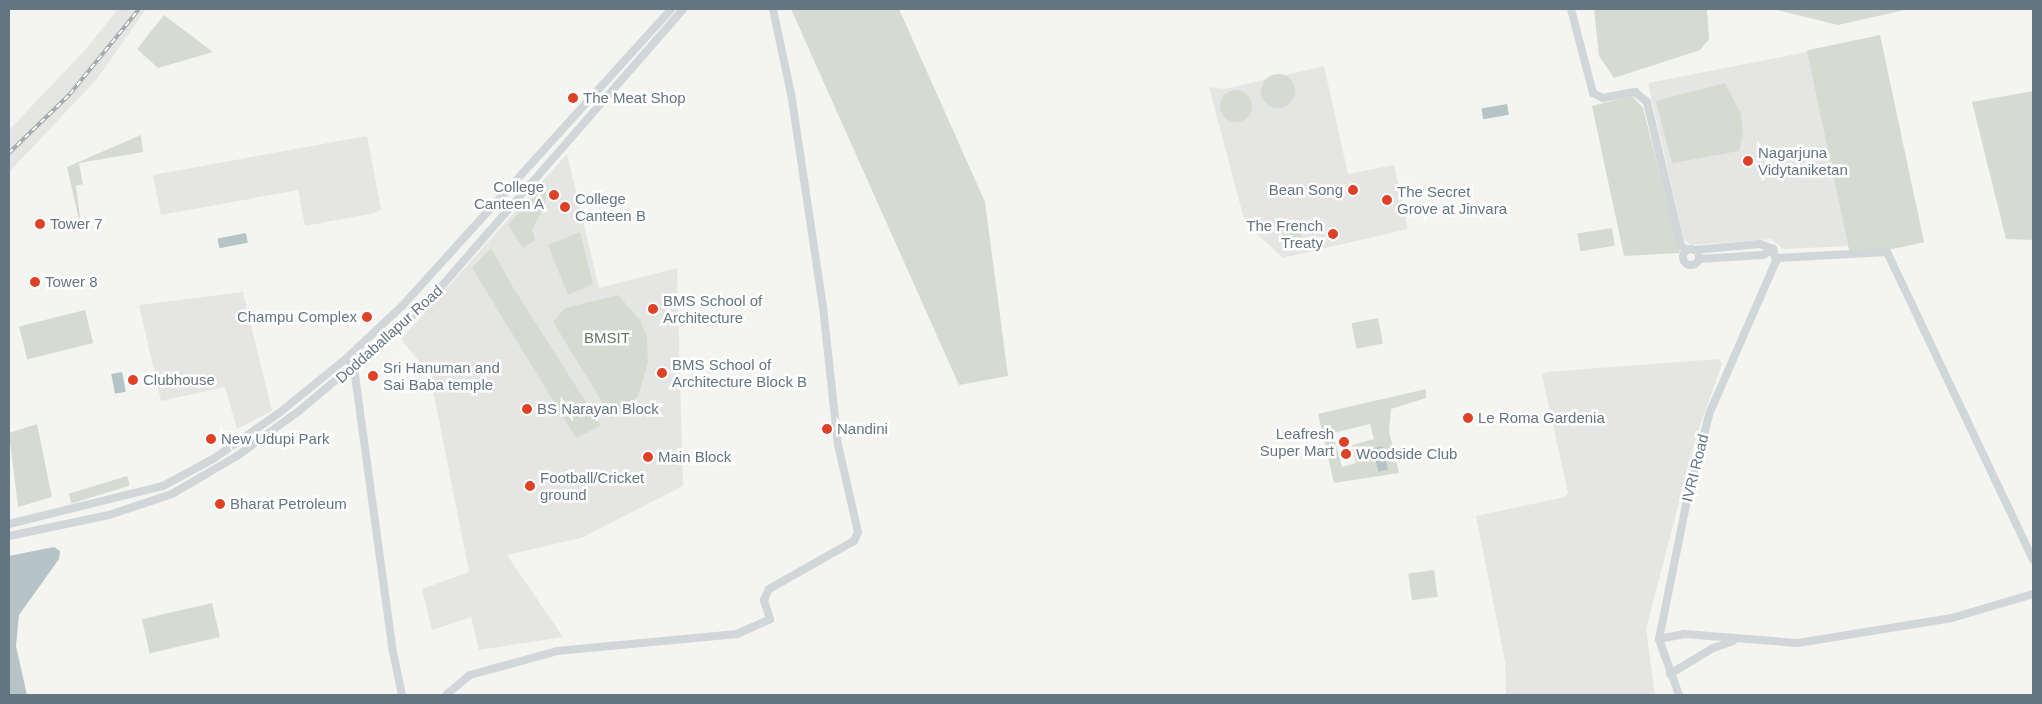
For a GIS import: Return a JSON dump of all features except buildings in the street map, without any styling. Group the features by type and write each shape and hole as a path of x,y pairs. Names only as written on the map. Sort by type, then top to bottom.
{"main road":[{"name":"Doddaballapur Road","path":"9,524 129,498 192,473 264,424 346,358 384,324 489,213 671,9"},
{"name":"Doddaballapur Road","path":"9,536 109,515 172,494 270,433 354,368 426,304 683,9"},
{"path":"446,695 470,675 558,650 736,634 770,619 764,600 769,589 854,541 858,532 838,445 823,307 791,94 773,9"},
{"path":"1571,9 1593,93 1603,98 1634,92 1647,102 1681,246 1691,250 1699,259"},
{"path":"1760,244 1773,249 1763,255 1699,259 1694,264 1686,264 1683,256 1691,250 1760,244"},
{"path":"1773,249 1776,258 1886,252 2033,560"},
{"name":"IVRI Road","path":"1680,695 1670,674 1660,639 1688,495 1710,412 1776,258"},
{"path":"346,358 354,368 392,647 402,695"},
{"path":"1660,639 1684,634 1738,640 1798,643 1952,618 2033,594"},
{"path":"1708,637 1711,649"},
{"path":"1670,674 1711,649 1738,640"}],"shaded area":[{"path":"118,9 146,9 97,79 9,172 9,130 86,49"},
{"name":"Nagarjuna Vidytaniketan","path":"1807,52 1848,246 1784,249 1771,239 1691,245 1684,240 1648,83"},
{"path":"1324,66 1348,174 1394,165 1408,229 1283,258 1245,223 1209,87 1225,89"},
{"path":"1507,104 1509,115 1483,119 1481,109"},
{"path":"367,136 381,209 375,213 305,226 298,190 161,215 153,175"},
{"path":"567,154 599,288 677,268 683,486 581,538 507,555 563,637 479,650 471,617 432,630 422,589 469,572 430,375 401,339"},
{"path":"246,233 248,243 219,248 218,239"},
{"path":"243,292 272,411 237,429 225,387 161,401 139,305"},
{"path":"1719,359 1722,364 1696,437 1646,629 1655,695 1506,695 1505,661 1476,516 1565,497 1568,493 1542,376 1546,372"},
{"path":"122,372 126,392 115,394 111,374"},
{"path":"1382,446 1388,469 1379,472 1372,449"},
{"path":"54,547 60,551 59,559 19,615 16,646 27,695 9,695 9,556"}],"green space":[{"path":"791,9 899,9 985,202 1008,376 959,385"},
{"path":"1594,9 1707,9 1709,39 1700,50 1614,78 1599,56"},
{"path":"1773,9 1909,9 1838,25"},
{"path":"164,15 213,52 158,68 137,49"},
{"path":"1880,35 1924,242 1851,258 1807,51"},
{"path":"1278,74 1285,75 1290,79 1294,84 1294,98 1290,103 1285,107 1278,108 1271,107 1266,103 1262,98 1261,91 1262,84 1266,79 1271,75"},
{"path":"1725,83 1741,114 1743,134 1739,151 1672,163 1656,101"},
{"path":"1236,90 1242,91 1247,95 1251,100 1251,112 1247,117 1242,121 1236,122 1230,121 1225,117 1221,112 1220,106 1221,100 1225,95 1230,91"},
{"path":"2033,91 2033,240 2006,239 1972,102"},
{"path":"1632,96 1643,108 1680,253 1624,256 1592,106"},
{"path":"141,135 143,152 79,163 83,184 76,186 82,233 67,167"},
{"path":"542,187 546,191 545,206 532,229 535,240 523,248 508,225"},
{"path":"1293,222 1300,225 1303,232 1300,239 1293,242 1286,239 1283,232 1286,225"},
{"path":"1612,228 1615,246 1580,251 1577,233"},
{"path":"580,232 593,284 568,295 548,245"},
{"path":"491,248 511,284 601,426 576,438 472,268"},
{"name":"BMSIT","path":"618,295 640,320 647,337 648,363 638,396 612,418 553,322 565,308"},
{"path":"85,310 93,343 27,359 19,326"},
{"path":"1378,318 1383,344 1356,349 1351,323"},
{"path":"1426,389 1426,398 1391,409 1389,431 1399,473 1334,483 1318,414","holes":["1370,424 1374,439 1352,445 1356,463 1342,467 1333,433"]},
{"path":"37,424 52,497 18,507 9,433"},
{"path":"127,476 130,486 72,503 69,494"},
{"path":"1434,570 1438,597 1412,600 1408,574"},
{"path":"212,603 220,637 150,653 142,619"}],"railway":[{"path":"9,153 70,94 139,9"}],"place":[{"name":"The Meat Shop","path":"573,98"},
{"name":"Nagarjuna Vidytaniketan","path":"1748,161"},
{"name":"Bean Song","path":"1353,190"},
{"name":"College Canteen A","path":"554,195"},
{"name":"The Secret Grove at Jinvara","path":"1387,200"},
{"name":"College Canteen B","path":"565,207"},
{"name":"Tower 7","path":"40,224"},
{"name":"The French Treaty","path":"1333,234"},
{"name":"Tower 8","path":"35,282"},
{"name":"BMS School of Architecture","path":"653,309"},
{"name":"Champu Complex","path":"367,317"},
{"name":"BMS School of Architecture Block B","path":"662,373"},
{"name":"Sri Hanuman and Sai Baba temple","path":"373,376"},
{"name":"Clubhouse","path":"133,380"},
{"name":"BS Narayan Block","path":"527,409"},
{"name":"Le Roma Gardenia","path":"1468,418"},
{"name":"Nandini","path":"827,429"},
{"name":"New Udupi Park","path":"211,439"},
{"name":"Leafresh Super Mart","path":"1344,442"},
{"name":"Woodside Club","path":"1346,454"},
{"name":"Main Block","path":"648,457"},
{"name":"Football/Cricket ground","path":"530,486"},
{"name":"Bharat Petroleum","path":"220,504"}]}
